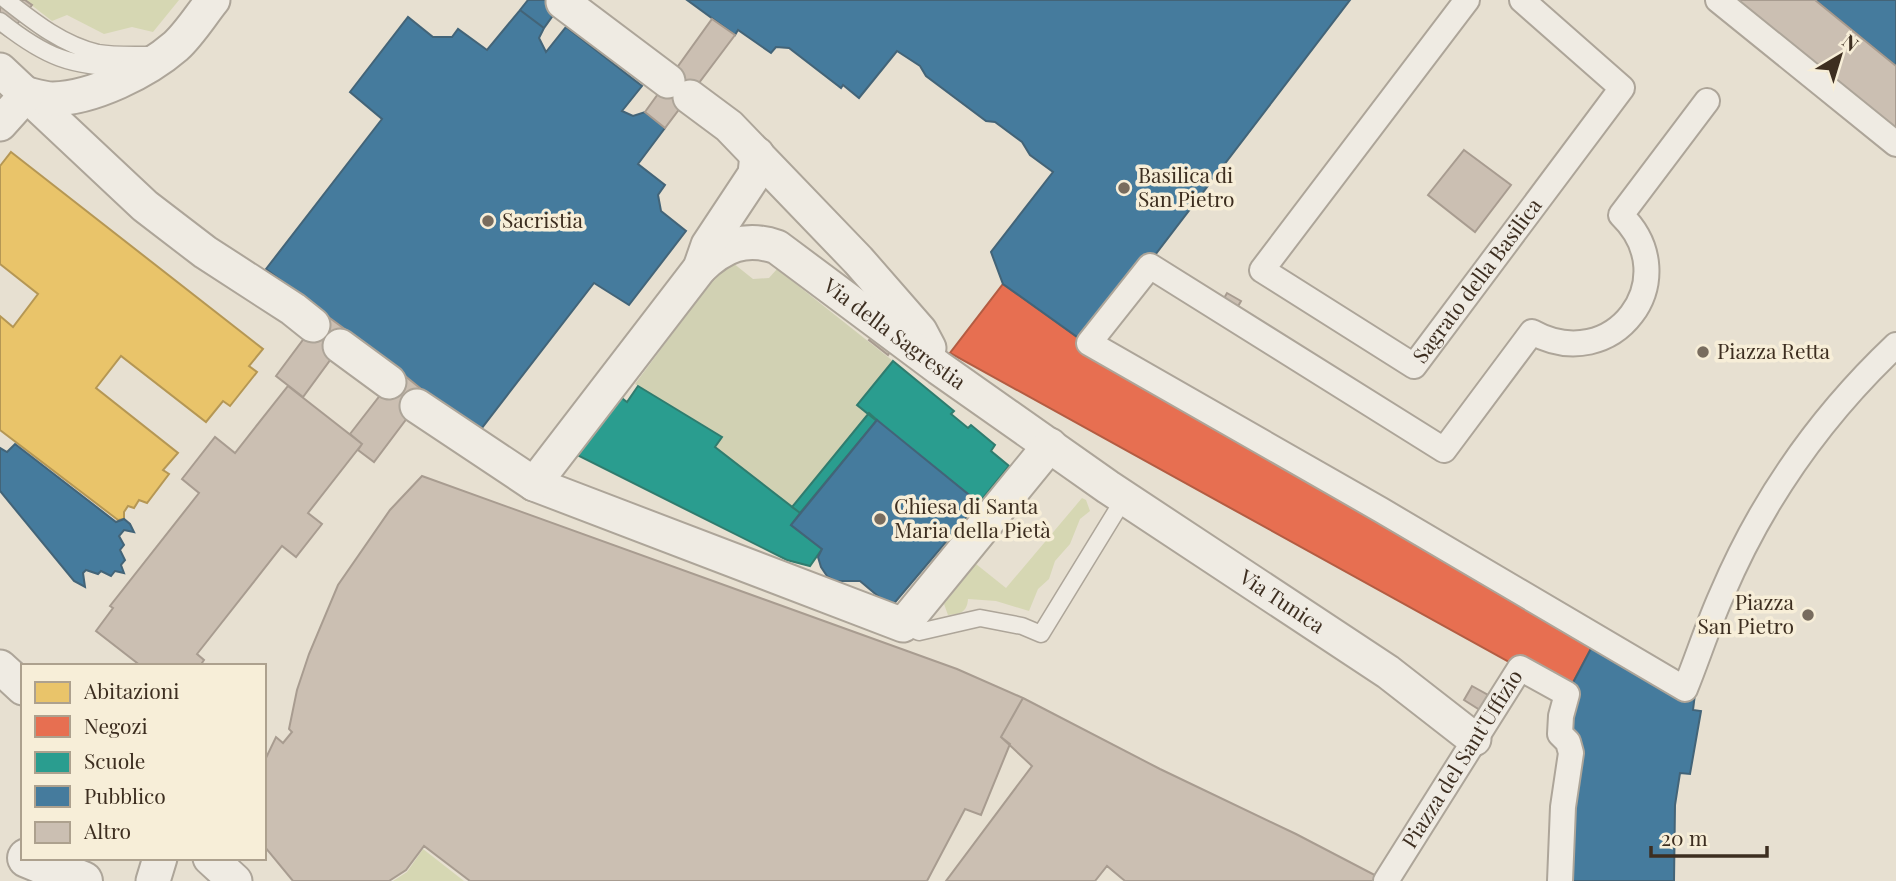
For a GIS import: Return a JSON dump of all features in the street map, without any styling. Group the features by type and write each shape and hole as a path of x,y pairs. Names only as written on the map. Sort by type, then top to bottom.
{"street":[{"path":"27,94 53,99 112,84 154,62 177,45 214,0"},
{"name":"Sagrato della Basilica","path":"1467,0 1262,270 1414,366 1622,88 1522,0"},
{"path":"1718,0 1896,144"},
{"path":"562,2 729,127 757,154 858,260 920,331 939,368"},
{"path":"0,70 145,206 205,252 313,325"},
{"path":"0,124 27,94"},
{"path":"1707,101 1621,215 1636,234 1645,257 1646,282 1639,305 1632,315 1614,332 1591,342 1567,345 1532,332 1444,450 1150,265 1089,343 1381,510 1685,689 1721,595 1770,499 1834,410 1896,345"},
{"path":"534,484 700,268 708,245 755,174 757,154"},
{"name":"Via della Sagrestia","path":"700,268 716,253 736,245 765,243 778,247 939,368 1084,469"},
{"path":"340,346 389,382"},
{"path":"417,406 534,484 903,625 1050,445"},
{"name":"Via Tunica","path":"1084,469 1388,672 1474,739"},
{"path":"0,667 21,686"},
{"name":"Piazza del Sant'Uffizio","path":"1386,881 1520,668 1567,694 1561,716 1560,734 1569,743 1571,752 1563,807 1560,881"},
{"path":"0,852 21,857"},
{"path":"30,860 83,881"},
{"path":"153,881 159,860"},
{"path":"213,860 235,881"}],"lane":[{"path":"6,0 69,43 96,52 154,62"},
{"path":"0,21 26,42 52,56 80,65 154,62"},
{"path":"903,625 919,632 980,618 1022,626 1041,634 1125,497"}],"green space":[{"path":"25,0 179,0 153,32 132,27 104,34 67,15 52,21"},
{"path":"728,259 753,279 769,278 777,269 893,361 857,404 869,413 792,507 715,447 722,436 635,384"},
{"path":"1082,498 1086,500 1090,511 1080,519 1070,544 1055,561 1049,579 1038,589 1029,611 996,601 968,599 962,612 948,615 944,604 976,564 1006,588"},
{"path":"423,849 464,881 393,881 407,872"}],"building: Abitazioni":[{"path":"11,152 263,349 249,366 257,372 230,406 223,401 206,422 121,356 96,388 178,453 163,470 169,474 147,503 139,500 134,508 128,506 124,519 118,520 0,430 0,316 13,327 38,294 0,264 0,166"}],"building: Negozi":[{"path":"1003,284 1087,344 1596,639 1567,694 950,353"}],"building: Scuole":[{"path":"893,361 954,411 951,414 968,428 971,425 995,445 991,451 1009,466 979,503 857,405"},
{"path":"638,386 722,437 715,447 800,513 791,525 822,549 810,566 787,560 577,455 619,396 627,402"},
{"path":"869,413 877,420 800,513 792,507"}],"building: Pubblico":[{"path":"528,0 564,0 544,28 520,10"},
{"name":"Basilica di San Pietro","path":"687,0 1350,0 1087,344 1003,284 991,252 1053,172 1030,155 1022,142 995,122 986,121 926,76 920,66 897,51 859,98 843,85 841,88 789,48 776,47 771,53 738,30 735,35"},
{"path":"1815,0 1896,0 1896,66"},
{"name":"Sacristia","path":"520,10 544,28 539,38 546,52 566,27 642,86 622,111 633,116 645,112 665,128 638,164 665,185 658,195 661,211 686,231 629,305 594,283 478,433 266,269 382,119 350,92 408,17 433,37 452,37 458,29 487,50"},
{"name":"Chiesa di Santa Maria della Pietà","path":"877,420 979,503 891,607 860,581 836,581 827,576 818,557 822,549 791,525"},
{"path":"15,444 116,522 124,519 130,524 134,532 124,530 119,536 124,545 120,550 125,560 121,565 124,573 115,571 111,576 101,571 98,574 86,570 83,573 85,587 74,581 0,491 0,448 7,452"},
{"path":"1596,639 1695,694 1693,710 1701,711 1690,774 1680,773 1675,805 1674,881 1560,881 1567,694"}],"building: Altro":[{"path":"0,0 25,0 32,5 7,37 0,32"},
{"path":"1719,0 1815,0 1896,66 1896,144"},
{"path":"712,19 735,35 665,128 645,112"},
{"path":"1464,150 1511,185 1475,232 1428,195"},
{"path":"1227,293 1241,301 1233,315 1219,307"},
{"path":"323,313 350,333 303,397 276,376"},
{"path":"874,334 893,347 888,355 869,340"},
{"path":"399,371 426,393 374,462 358,450 362,444 350,434"},
{"path":"288,386 362,444 308,513 322,524 296,557 282,546 197,654 204,660 201,664 138,664 96,631 113,608 110,606 199,493 182,479 215,437 235,453"},
{"path":"422,476 957,669 1023,698 1001,737 1010,744 981,815 965,809 927,881 470,881 424,846 406,870 389,881 293,881 266,848 266,758 276,737 283,743 292,732 289,729 297,690 338,585 390,510"},
{"path":"1472,686 1488,695 1480,710 1464,700"},
{"path":"1023,698 1386,881 1125,881 1107,866 1095,881 946,881 1032,766 1001,737"}],"place":[{"name":"Basilica di San Pietro","path":"1124,188"},
{"name":"Sacristia","path":"488,221"},
{"name":"Piazza Retta","path":"1703,352"},
{"name":"Chiesa di Santa Maria della Pietà","path":"880,519"},
{"name":"Piazza San Pietro","path":"1808,615"}]}
